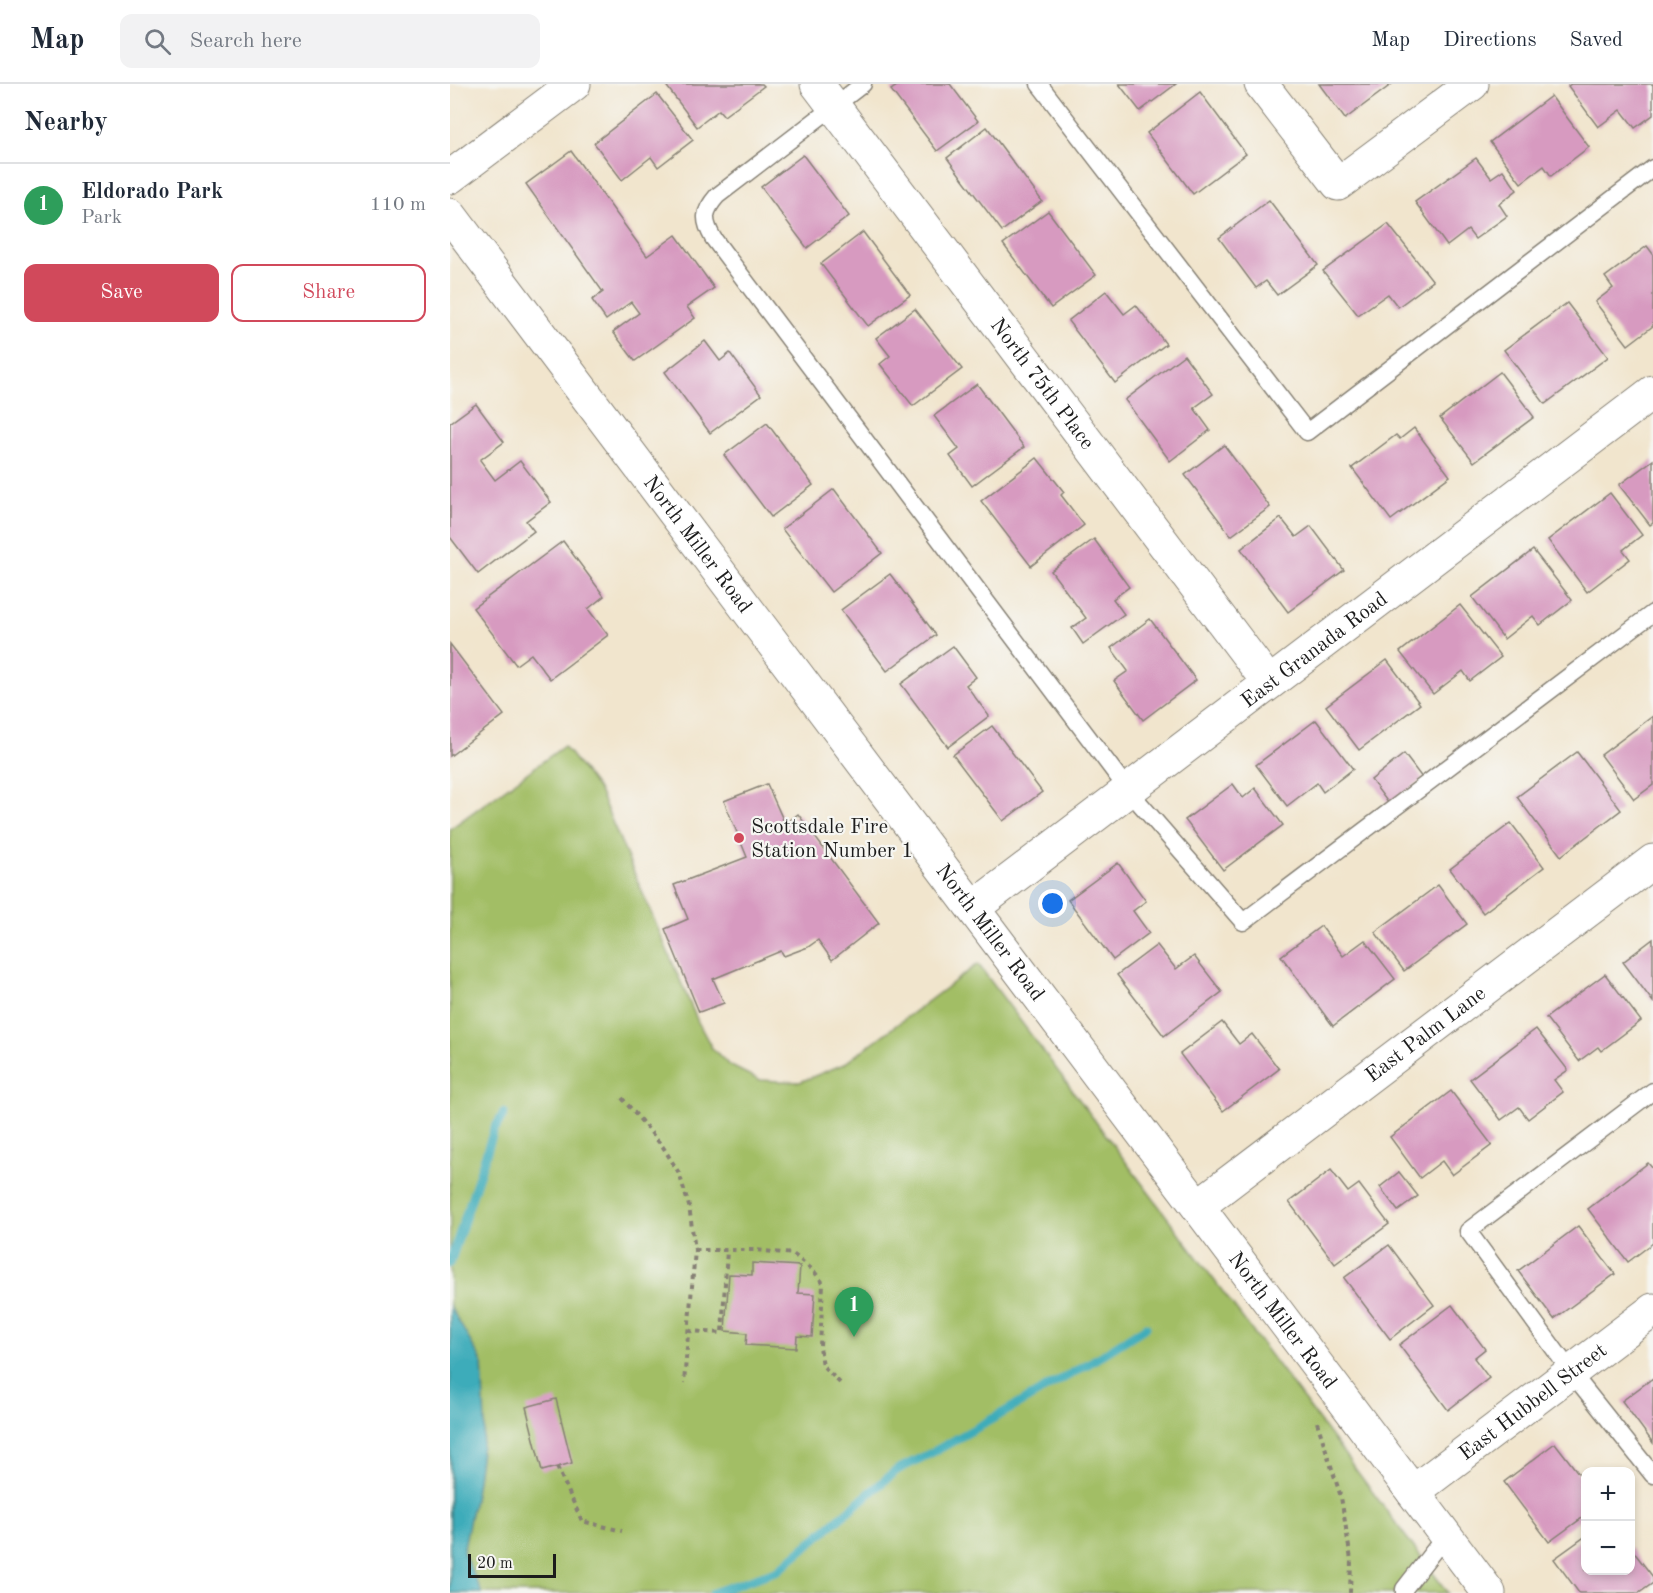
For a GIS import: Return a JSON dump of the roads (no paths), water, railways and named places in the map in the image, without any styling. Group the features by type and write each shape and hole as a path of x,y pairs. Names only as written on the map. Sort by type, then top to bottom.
{"street":[{"path":"450,177 574,84"},
{"path":"1261,84 1338,184 1472,84"},
{"name":"North 75th Place","path":"825,95 1269,683"},
{"name":"North Miller Road","path":"450,215 1489,1593"},
{"name":"East Granada Road","path":"973,908 1653,392"},
{"name":"East Palm Lane","path":"1198,1206 1653,861"},
{"name":"East Hubbell Street","path":"1413,1492 1653,1310"}],"lane":[{"path":"863,84 825,95 717,196 707,209 705,216 709,230 1128,790 1243,922 1653,613"},
{"path":"1039,84 1307,432 1653,168"},
{"path":"1653,1091 1468,1231 1571,1372 1653,1475"},
{"path":"1404,1593 1404,1588 1446,1535"}],"water":[{"path":"450,1306 482,1362 485,1423 475,1494 463,1552 482,1593 450,1593"}],"waterway":[{"path":"450,1263 494,1130 504,1113"},
{"path":"713,1593 778,1570 897,1470 1001,1414 1088,1364 1146,1327"}],"place":[{"name":"Scottsdale Fire Station Number 1","path":"739,838"},
{"name":"Eldorado Park","path":"854,1337"}]}
